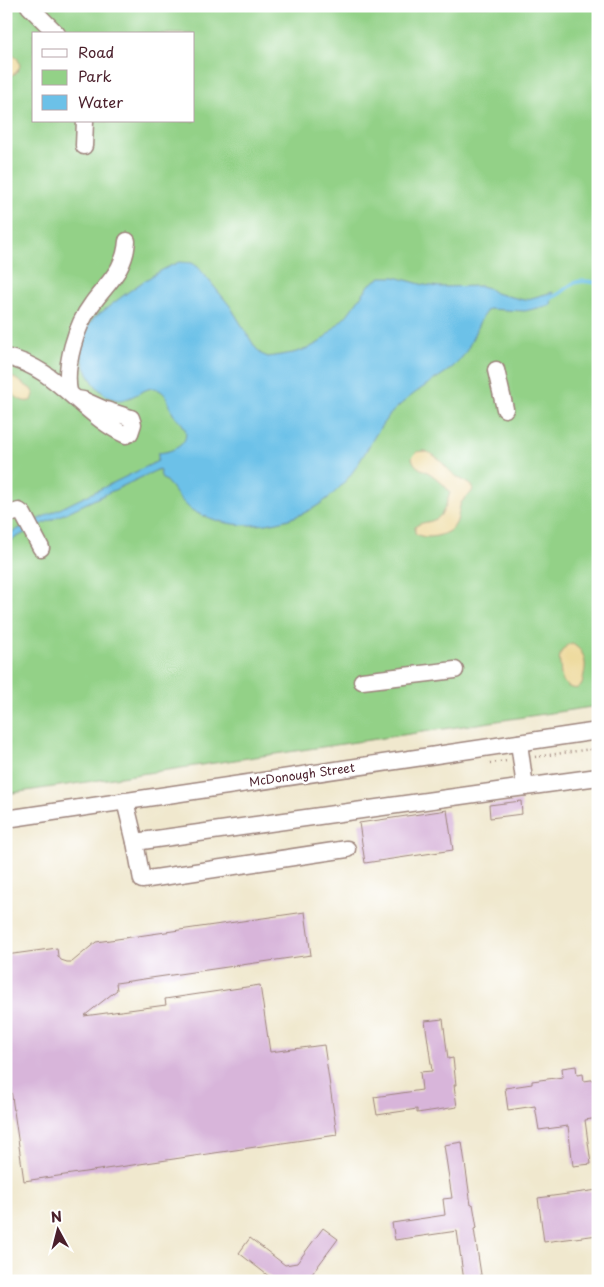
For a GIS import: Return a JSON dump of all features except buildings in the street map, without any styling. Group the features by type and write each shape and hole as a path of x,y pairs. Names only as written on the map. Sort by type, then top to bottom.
{"street":[{"path":"29,6 55,32"},
{"path":"84,146 85,122"},
{"path":"6,357 29,364 73,395 68,377 75,339 85,315 114,278 122,263 126,254 127,241"},
{"path":"496,370 505,408"},
{"path":"6,515 19,511 25,516 39,542"},
{"path":"362,681 455,670"},
{"name":"McDonough Street","path":"6,819 598,732"},
{"path":"519,743 525,788"},
{"path":"135,842 598,777"},
{"path":"125,801 142,880 346,849"}],"green space":[{"path":"6,6 598,6 598,706 6,794"}],"sand":[{"path":"6,42 10,45 11,54 18,59 20,66 16,73 7,77"},
{"path":"6,375 31,389 34,394 32,400 21,400 6,390"},
{"path":"424,451 434,455 458,478 473,487 472,492 461,503 457,520 452,529 430,537 424,537 415,533 415,527 440,516 450,493 438,479 414,463 412,457 417,452"},
{"path":"569,644 572,644 582,653 585,661 585,670 579,688 570,687 565,684 561,675 560,655"}],"water":[{"path":"179,262 192,263 198,267 230,306 255,347 261,354 268,357 307,349 320,342 347,315 370,284 381,277 395,277 424,285 440,287 481,286 495,293 524,300 553,292 551,305 525,311 488,309 480,321 468,349 459,361 447,372 410,397 387,418 353,471 340,487 312,509 295,517 260,525 242,525 204,516 184,503 168,483 162,479 159,469 6,543 6,535 158,461 158,453 178,447 185,440 185,429 173,414 168,400 161,391 153,388 123,400 111,398 104,394 92,381 84,365 81,350 84,333 94,318 146,280"}],"waterway":[{"path":"548,299 561,293 574,283 587,281 598,283"}]}
